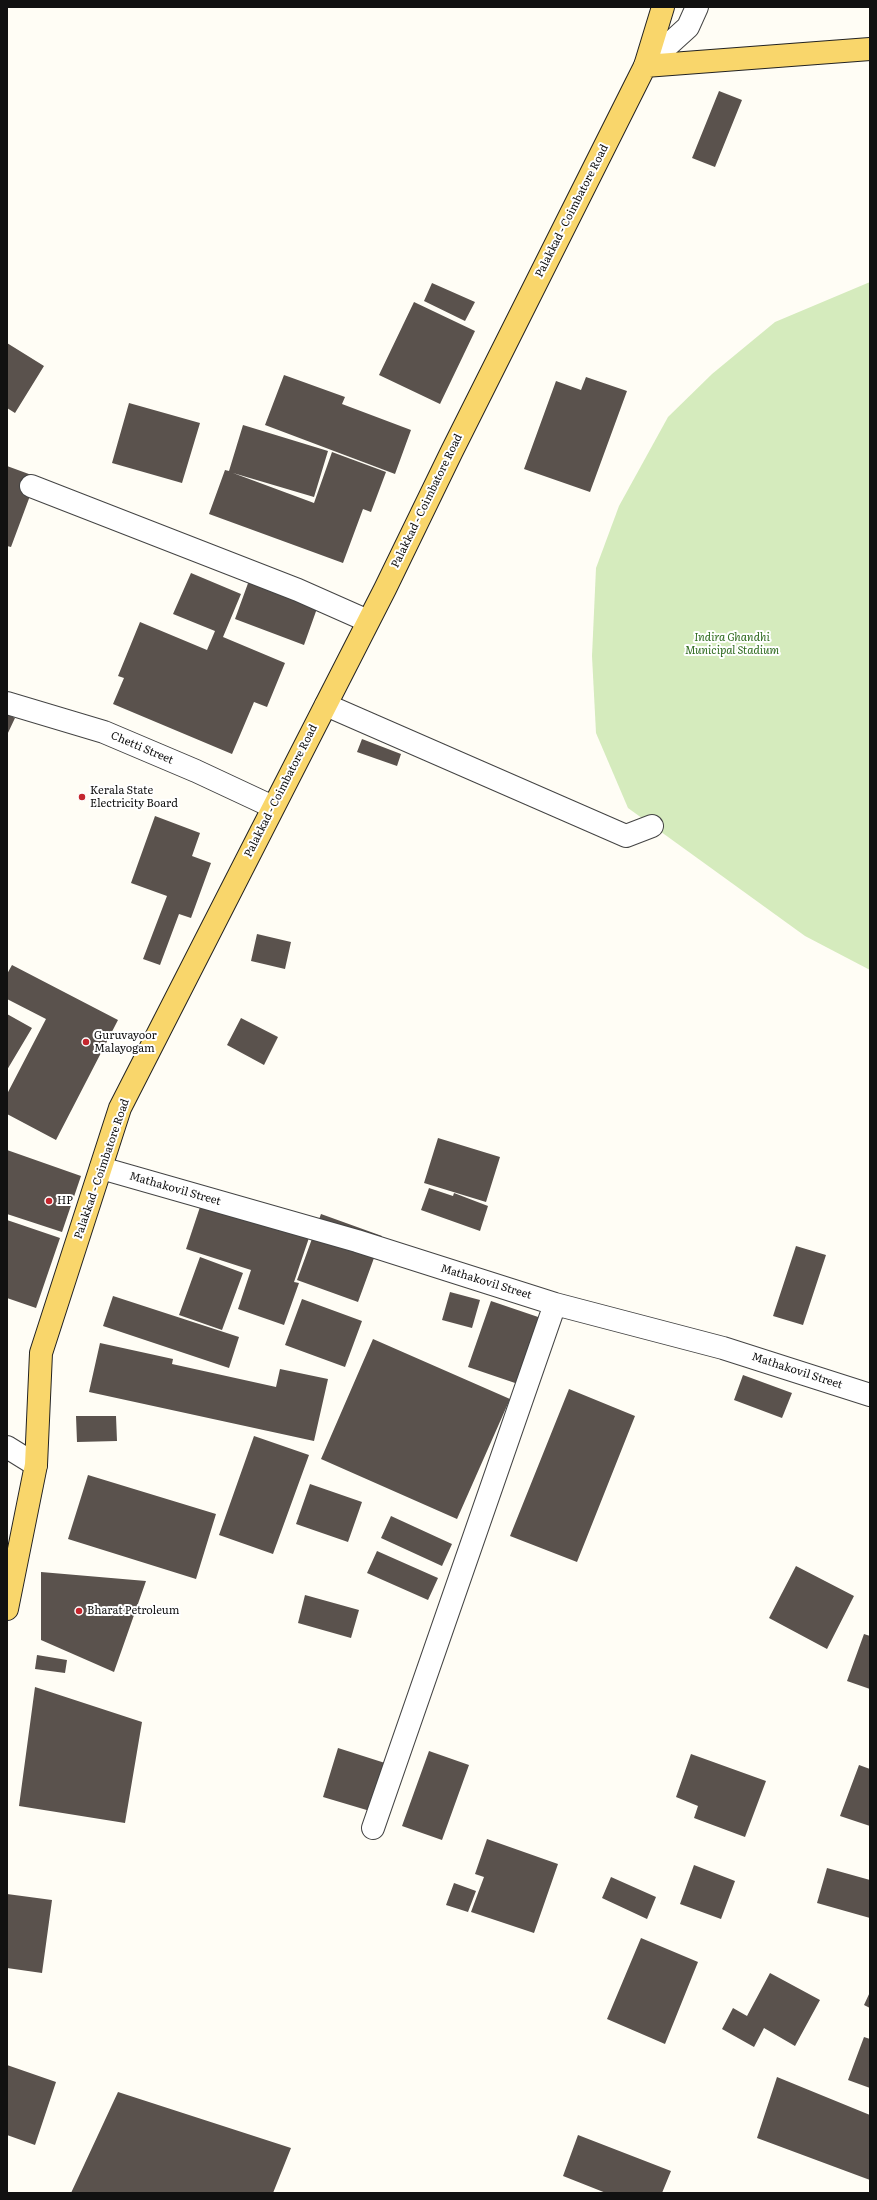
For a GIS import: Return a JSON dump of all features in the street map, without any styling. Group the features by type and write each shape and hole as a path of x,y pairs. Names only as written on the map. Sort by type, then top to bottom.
{"main road":[{"name":"Palakkad - Coimbatore Road","path":"7,1609 36,1465 41,1353 120,1108 326,705 645,66 663,7"},
{"path":"645,66 870,49"}],"street":[{"path":"645,66 688,27 697,7"},
{"path":"31,486 298,590 368,621"},
{"name":"Chetti Street","path":"7,703 104,732 196,771 273,807"},
{"path":"326,705 626,836 652,826"},
{"name":"Mathakovil Street","path":"101,1168 356,1241 556,1304 723,1348 870,1395"},
{"path":"373,1828 556,1304"},
{"path":"7,1448 36,1465"}],"green space":[{"name":"Indira Ghandhi Municipal Stadium","path":"870,282 870,970 805,936 628,808 596,733 592,656 596,568 619,506 668,417 712,374 775,322"}],"building":[{"path":"719,91 742,100 715,167 692,158"},
{"path":"432,283 475,302 465,321 424,301"},
{"path":"414,302 475,331 440,404 379,375"},
{"path":"7,343 44,366 15,413 7,408"},
{"path":"284,375 345,397 342,404 411,430 395,474 265,425"},
{"path":"586,377 627,391 590,492 524,469 556,381 581,390"},
{"path":"129,403 200,423 182,483 112,463"},
{"path":"243,425 328,451 314,497 233,473 314,503 332,452 386,472 371,512 363,509 343,563 209,514 225,470 229,471"},
{"path":"7,466 37,477 11,547 7,546"},
{"path":"191,573 241,594 223,637 285,663 267,707 254,702 232,754 113,704 124,678 118,676 140,622 207,650 215,631 173,614"},
{"path":"251,575 320,600 304,645 235,619"},
{"path":"7,714 15,718 7,735"},
{"path":"362,739 401,754 397,766 357,752"},
{"path":"155,816 200,833 192,856 211,863 191,918 179,914 160,965 143,959 167,896 131,883"},
{"path":"257,934 291,942 285,969 251,961"},
{"path":"12,965 118,1020 56,1140 7,1114 7,1094 46,1019 7,999 7,974"},
{"path":"7,1014 32,1028 7,1070"},
{"path":"241,1018 278,1037 264,1065 227,1045"},
{"path":"438,1138 500,1157 486,1202 424,1183"},
{"path":"7,1150 81,1176 62,1232 7,1214"},
{"path":"429,1188 453,1196 454,1193 488,1206 480,1231 421,1210"},
{"path":"205,1192 312,1229 294,1282 299,1283 284,1325 238,1309 251,1270 186,1249"},
{"path":"321,1214 382,1236 358,1302 297,1280"},
{"path":"7,1220 60,1238 36,1308 7,1298"},
{"path":"796,1246 826,1255 803,1325 773,1316"},
{"path":"200,1257 243,1273 222,1330 179,1315"},
{"path":"450,1292 480,1300 472,1328 442,1320"},
{"path":"113,1296 239,1337 229,1368 103,1326"},
{"path":"302,1299 362,1321 345,1367 285,1345"},
{"path":"491,1301 544,1319 521,1385 468,1367"},
{"path":"373,1339 510,1399 457,1519 321,1459"},
{"path":"100,1343 173,1359 172,1364 276,1387 280,1369 328,1379 314,1441 89,1392"},
{"path":"743,1375 792,1393 782,1418 734,1400"},
{"path":"569,1389 635,1416 577,1562 510,1536"},
{"path":"76,1416 116,1416 117,1441 77,1442"},
{"path":"254,1436 309,1455 273,1554 219,1535"},
{"path":"88,1475 216,1514 196,1579 68,1539"},
{"path":"310,1484 362,1502 348,1542 296,1524"},
{"path":"391,1516 452,1544 442,1566 381,1538"},
{"path":"377,1551 438,1578 428,1600 367,1573"},
{"path":"796,1566 854,1596 827,1649 769,1618"},
{"path":"41,1572 146,1581 114,1672 41,1640"},
{"path":"305,1595 359,1610 351,1638 298,1623"},
{"path":"864,1634 870,1636 870,1689 847,1681"},
{"path":"37,1655 67,1660 65,1673 35,1669"},
{"path":"35,1687 142,1722 125,1823 19,1806"},
{"path":"338,1748 385,1763 370,1811 323,1797"},
{"path":"429,1751 469,1765 442,1840 402,1826"},
{"path":"691,1754 766,1781 745,1837 694,1818 698,1806 676,1797"},
{"path":"859,1765 870,1769 870,1826 840,1816"},
{"path":"487,1839 558,1864 534,1933 471,1912 484,1877 475,1874"},
{"path":"694,1865 735,1881 721,1919 680,1904"},
{"path":"827,1868 870,1880 870,1918 817,1903"},
{"path":"611,1877 656,1897 647,1919 602,1898"},
{"path":"454,1883 476,1891 468,1912 446,1905"},
{"path":"7,1894 52,1900 42,1973 7,1968"},
{"path":"641,1938 698,1962 665,2044 607,2019"},
{"path":"770,1973 820,2000 795,2046 764,2028 754,2047 722,2029 733,2008 747,2016"},
{"path":"870,1992 870,2008 864,2005"},
{"path":"864,2037 870,2039 870,2088 848,2080"},
{"path":"7,2065 56,2082 35,2145 7,2135"},
{"path":"777,2077 870,2115 870,2180 757,2138"},
{"path":"118,2092 291,2148 273,2193 71,2193"},
{"path":"578,2135 671,2171 662,2193 606,2193 563,2176"}],"place":[{"name":"Kerala State Electricity Board","path":"82,797"},
{"name":"Guruvayoor Malayogam","path":"86,1042"},
{"name":"HP","path":"49,1201"},
{"name":"Bharat Petroleum","path":"79,1611"}]}
